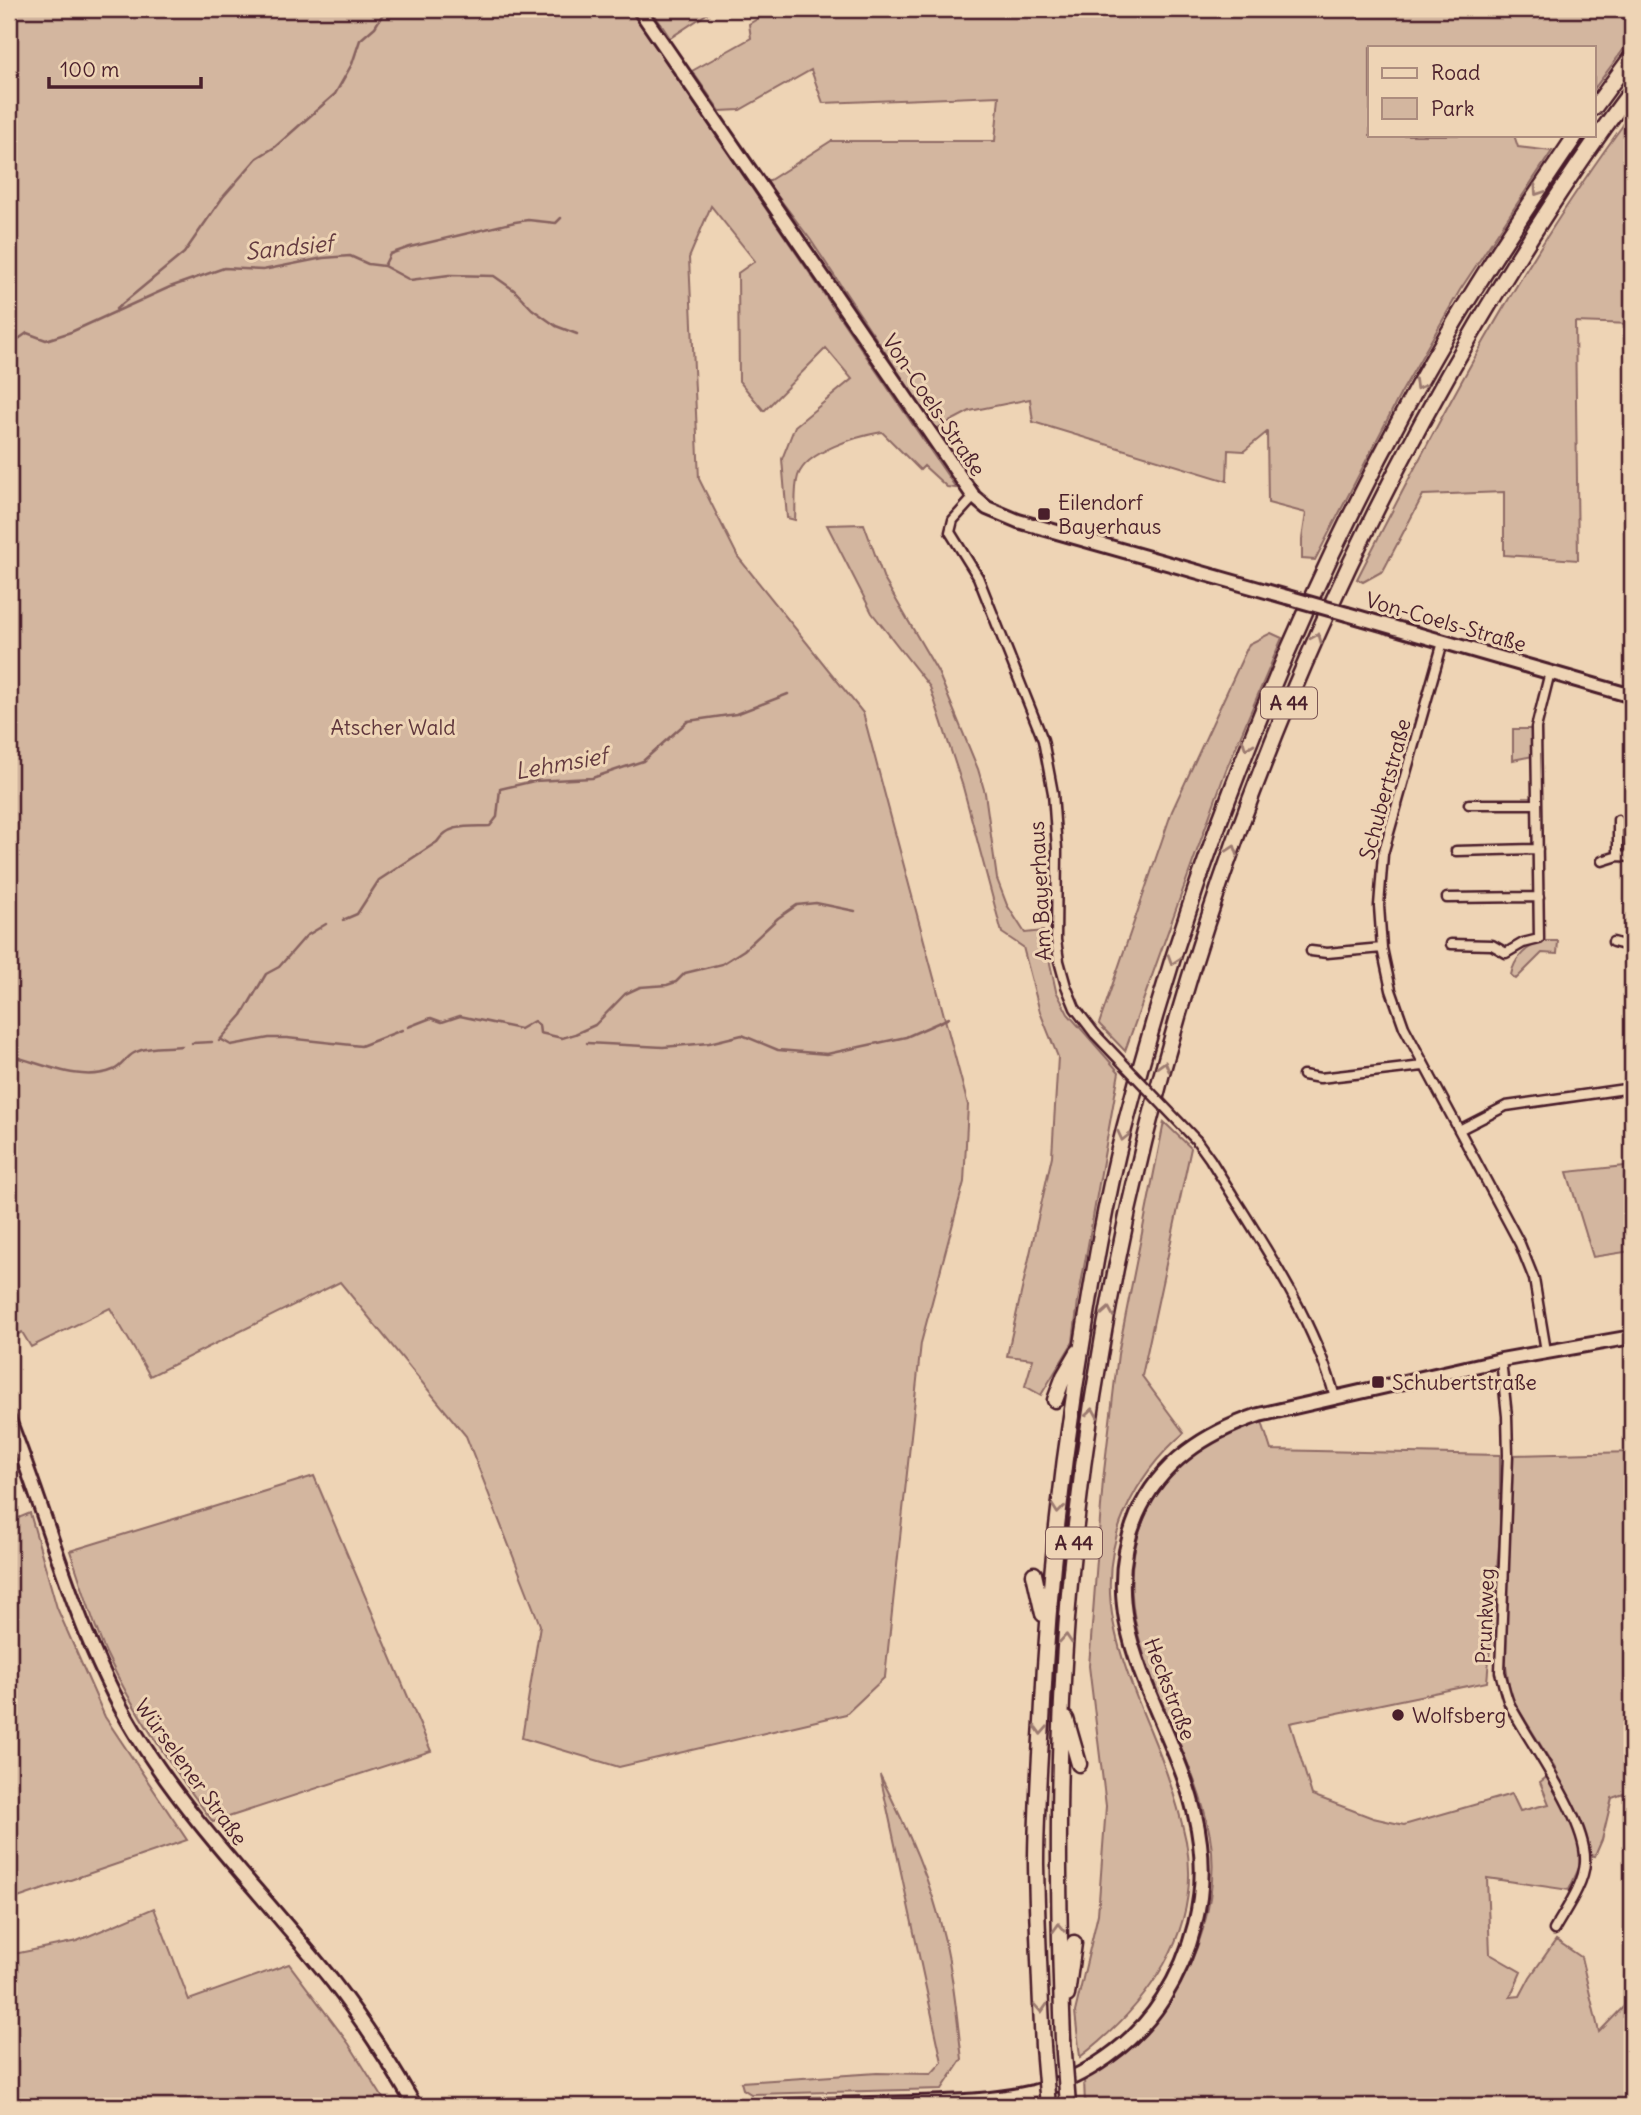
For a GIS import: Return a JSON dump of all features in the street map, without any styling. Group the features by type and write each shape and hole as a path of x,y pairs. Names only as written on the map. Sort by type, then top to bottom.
{"highway":[{"path":"1596,105 1632,56"},
{"name":"A 44","path":"1068,2106 1057,1879 1062,1707 1070,1574 1101,1349 1131,1197 1145,1135 1191,970 1268,750 1342,578 1426,412 1517,258 1632,90"},
{"name":"A 44","path":"1048,2106 1043,2047 1036,1860 1046,1633 1063,1468 1082,1345 1124,1131 1172,961 1247,744 1325,568 1410,400 1501,245 1575,136"},
{"path":"1055,1400 1064,1376 1082,1345"},
{"path":"1034,1574 1046,1633"},
{"path":"1062,1707 1079,1764"},
{"path":"1062,2020 1074,1943"}],"main road":[{"name":"Von-Coels-Straße","path":"639,9 974,496 987,508 1018,521 1632,696"},
{"name":"Heckstraße","path":"783,2106 971,2101 1036,2091 1060,2082 1112,2053 1157,2008 1178,1974 1198,1911 1202,1880 1200,1843 1193,1805 1181,1769 1129,1639 1123,1601 1122,1567 1129,1535 1144,1499 1178,1457 1229,1425 1259,1415 1501,1360 1632,1337"},
{"name":"Würselener Straße","path":"9,1419 95,1659 130,1724 213,1839 358,2015 415,2106"}],"street":[{"name":"Am Bayerhaus","path":"974,496 953,520 950,532 978,577 1043,740 1053,793 1057,849 1056,940 1066,986 1075,1008 1095,1034 1197,1141 1210,1159 1281,1276 1325,1365 1335,1397"},
{"name":"Schubertstraße","path":"1443,642 1383,854 1379,906 1382,948 1391,990 1404,1027 1520,1244 1534,1279 1546,1351"},
{"path":"1451,944 1492,945 1506,953 1523,943 1539,939 1536,727 1550,672"},
{"path":"1469,804 1537,804"},
{"path":"1618,820 1618,856"},
{"path":"1456,851 1538,849"},
{"path":"1602,860 1618,856 1632,857"},
{"path":"1447,898 1539,897"},
{"path":"1613,942 1632,947"},
{"path":"1311,951 1327,953 1382,948"},
{"path":"1303,1075 1320,1078 1423,1066"},
{"path":"1460,1130 1506,1106 1632,1088"},
{"name":"Prunkweg","path":"1501,1360 1508,1455 1500,1672 1508,1700 1574,1818 1584,1843 1586,1861 1583,1875 1554,1930"}],"green space":[{"name":"Atscher Wald","path":"9,9 630,9 956,488 947,487 924,466 920,470 882,432 847,441 811,459 798,476 795,520 787,518 782,459 795,426 852,379 826,348 764,411 739,381 738,273 755,261 711,206 689,258 699,479 738,557 863,713 968,1105 964,1182 921,1343 885,1677 846,1714 619,1767 522,1738 540,1625 466,1436 340,1282 150,1376 110,1308 31,1347 22,1332 9,1339"},
{"path":"651,9 714,9 670,38"},
{"path":"774,9 1632,9 1632,38 1596,86 1596,46 1368,46 1368,136 1514,136 1518,147 1552,151 1460,290 1401,393 1315,560 1302,559 1306,513 1268,503 1267,432 1244,451 1228,450 1227,481 1033,422 1030,399 970,411 936,429 810,239 767,182 831,141 995,141 999,96 823,103 811,70 740,110 720,111 692,71 751,38 749,24"},
{"path":"1632,113 1632,324 1575,322 1578,560 1504,555 1504,492 1423,495 1383,571 1363,582 1357,579 1419,459 1519,282 1555,224"},
{"path":"864,524 884,579 938,672 978,769 985,793 997,879 1007,905 1025,933 1043,931 1056,991 1068,1014 1119,1072 1073,1342 1041,1395 1025,1386 1033,1359 1007,1356 1052,1156 1058,1057 1040,1012 1023,947 1002,933 963,787 930,687 872,613 827,525"},
{"path":"1271,633 1282,638 1226,770 1125,1051 1099,1024 1172,811 1249,644"},
{"path":"1513,729 1532,729 1533,756 1513,760"},
{"path":"1544,941 1558,941 1557,954 1542,953 1516,979 1511,975 1515,963 1523,953"},
{"path":"1164,1122 1191,1148 1142,1376 1184,1433 1150,1469 1125,1512 1115,1541 1110,1568 1110,1596 1120,1650 1179,1813 1186,1841 1189,1874 1186,1906 1178,1935 1164,1964 1127,2014 1080,2057 1075,2012 1098,1914 1106,1806 1089,1666 1103,1480 1118,1354"},
{"path":"1632,1167 1632,1251 1593,1257 1567,1172"},
{"path":"1262,1422 1271,1450 1500,1455 1500,1534 1487,1682 1290,1723 1312,1795 1373,1818 1404,1825 1512,1794 1520,1811 1549,1804 1540,1782 1556,1770 1511,1697 1505,1661 1511,1455 1632,1452 1632,1791 1612,1798 1602,1840 1595,1856 1580,1853 1579,1868 1569,1890 1487,1878 1490,1954 1521,1972 1510,1997 1520,1996 1556,1940 1581,1957 1599,2032 1632,1998 1632,2106 1085,2106 1084,2078 1116,2060 1139,2040 1159,2017 1177,1989 1192,1960 1203,1929 1213,1866 1210,1836 1200,1796 1140,1640 1132,1600 1133,1560 1144,1519 1153,1500 1177,1469 1207,1446"},
{"path":"314,1476 431,1751 213,1822 155,1740 117,1676 96,1628 70,1551"},
{"path":"30,1513 57,1608 105,1717 187,1840 9,1901 9,1522"},
{"path":"880,1775 918,1856 940,1919 951,1970 962,2059 942,2089 751,2094 743,2089 741,2082 877,2073 931,2074 942,2062"},
{"path":"154,1908 189,2000 289,1964 349,2044 388,2106 9,2106 9,1955 77,1941"}],"waterway":[{"name":"Sandsief","path":"116,309 184,253 223,197 257,158 275,147 335,94 352,64 360,40 375,27 386,9"},
{"path":"384,266 390,254 410,247 515,222 528,220 556,223 561,218"},
{"name":"Sandsief","path":"9,362 17,340 27,333 46,340 71,332 170,287 224,268 263,270 323,258 350,256 368,264 384,266 410,280 449,275 494,276 556,326 577,334"},
{"name":"Lehmsief","path":"343,920 357,914 379,880 448,832 460,827 490,826 497,817 500,789 534,781 592,778 643,761 688,721 736,714 788,694"},
{"name":"Lehmsief","path":"408,1027 431,1018 442,1022 460,1016 520,1029 534,1021 539,1025 540,1033 562,1038 595,1025 625,994 640,987 667,985 676,982 685,973 722,964 744,950 778,918 797,905 816,903 855,911"},
{"name":"Lehmsief","path":"219,1041 242,1015 266,974 279,967 306,936 326,924"},
{"path":"587,1043 663,1047 709,1043 742,1035 778,1050 827,1054 906,1037 949,1018"},
{"name":"Lehmsief","path":"222,1040 231,1045 269,1038 287,1038 361,1046 402,1030"},
{"name":"Lehmsief","path":"192,1043 212,1042"},
{"name":"Lehmsief","path":"9,1058 12,1056 62,1071 88,1074 116,1069 139,1051 182,1046"}],"place":[{"name":"Eilendorf Bayerhaus","path":"1044,514"},
{"name":"Schubertstraße","path":"1378,1382"},
{"name":"Wolfsberg","path":"1398,1715"}]}
